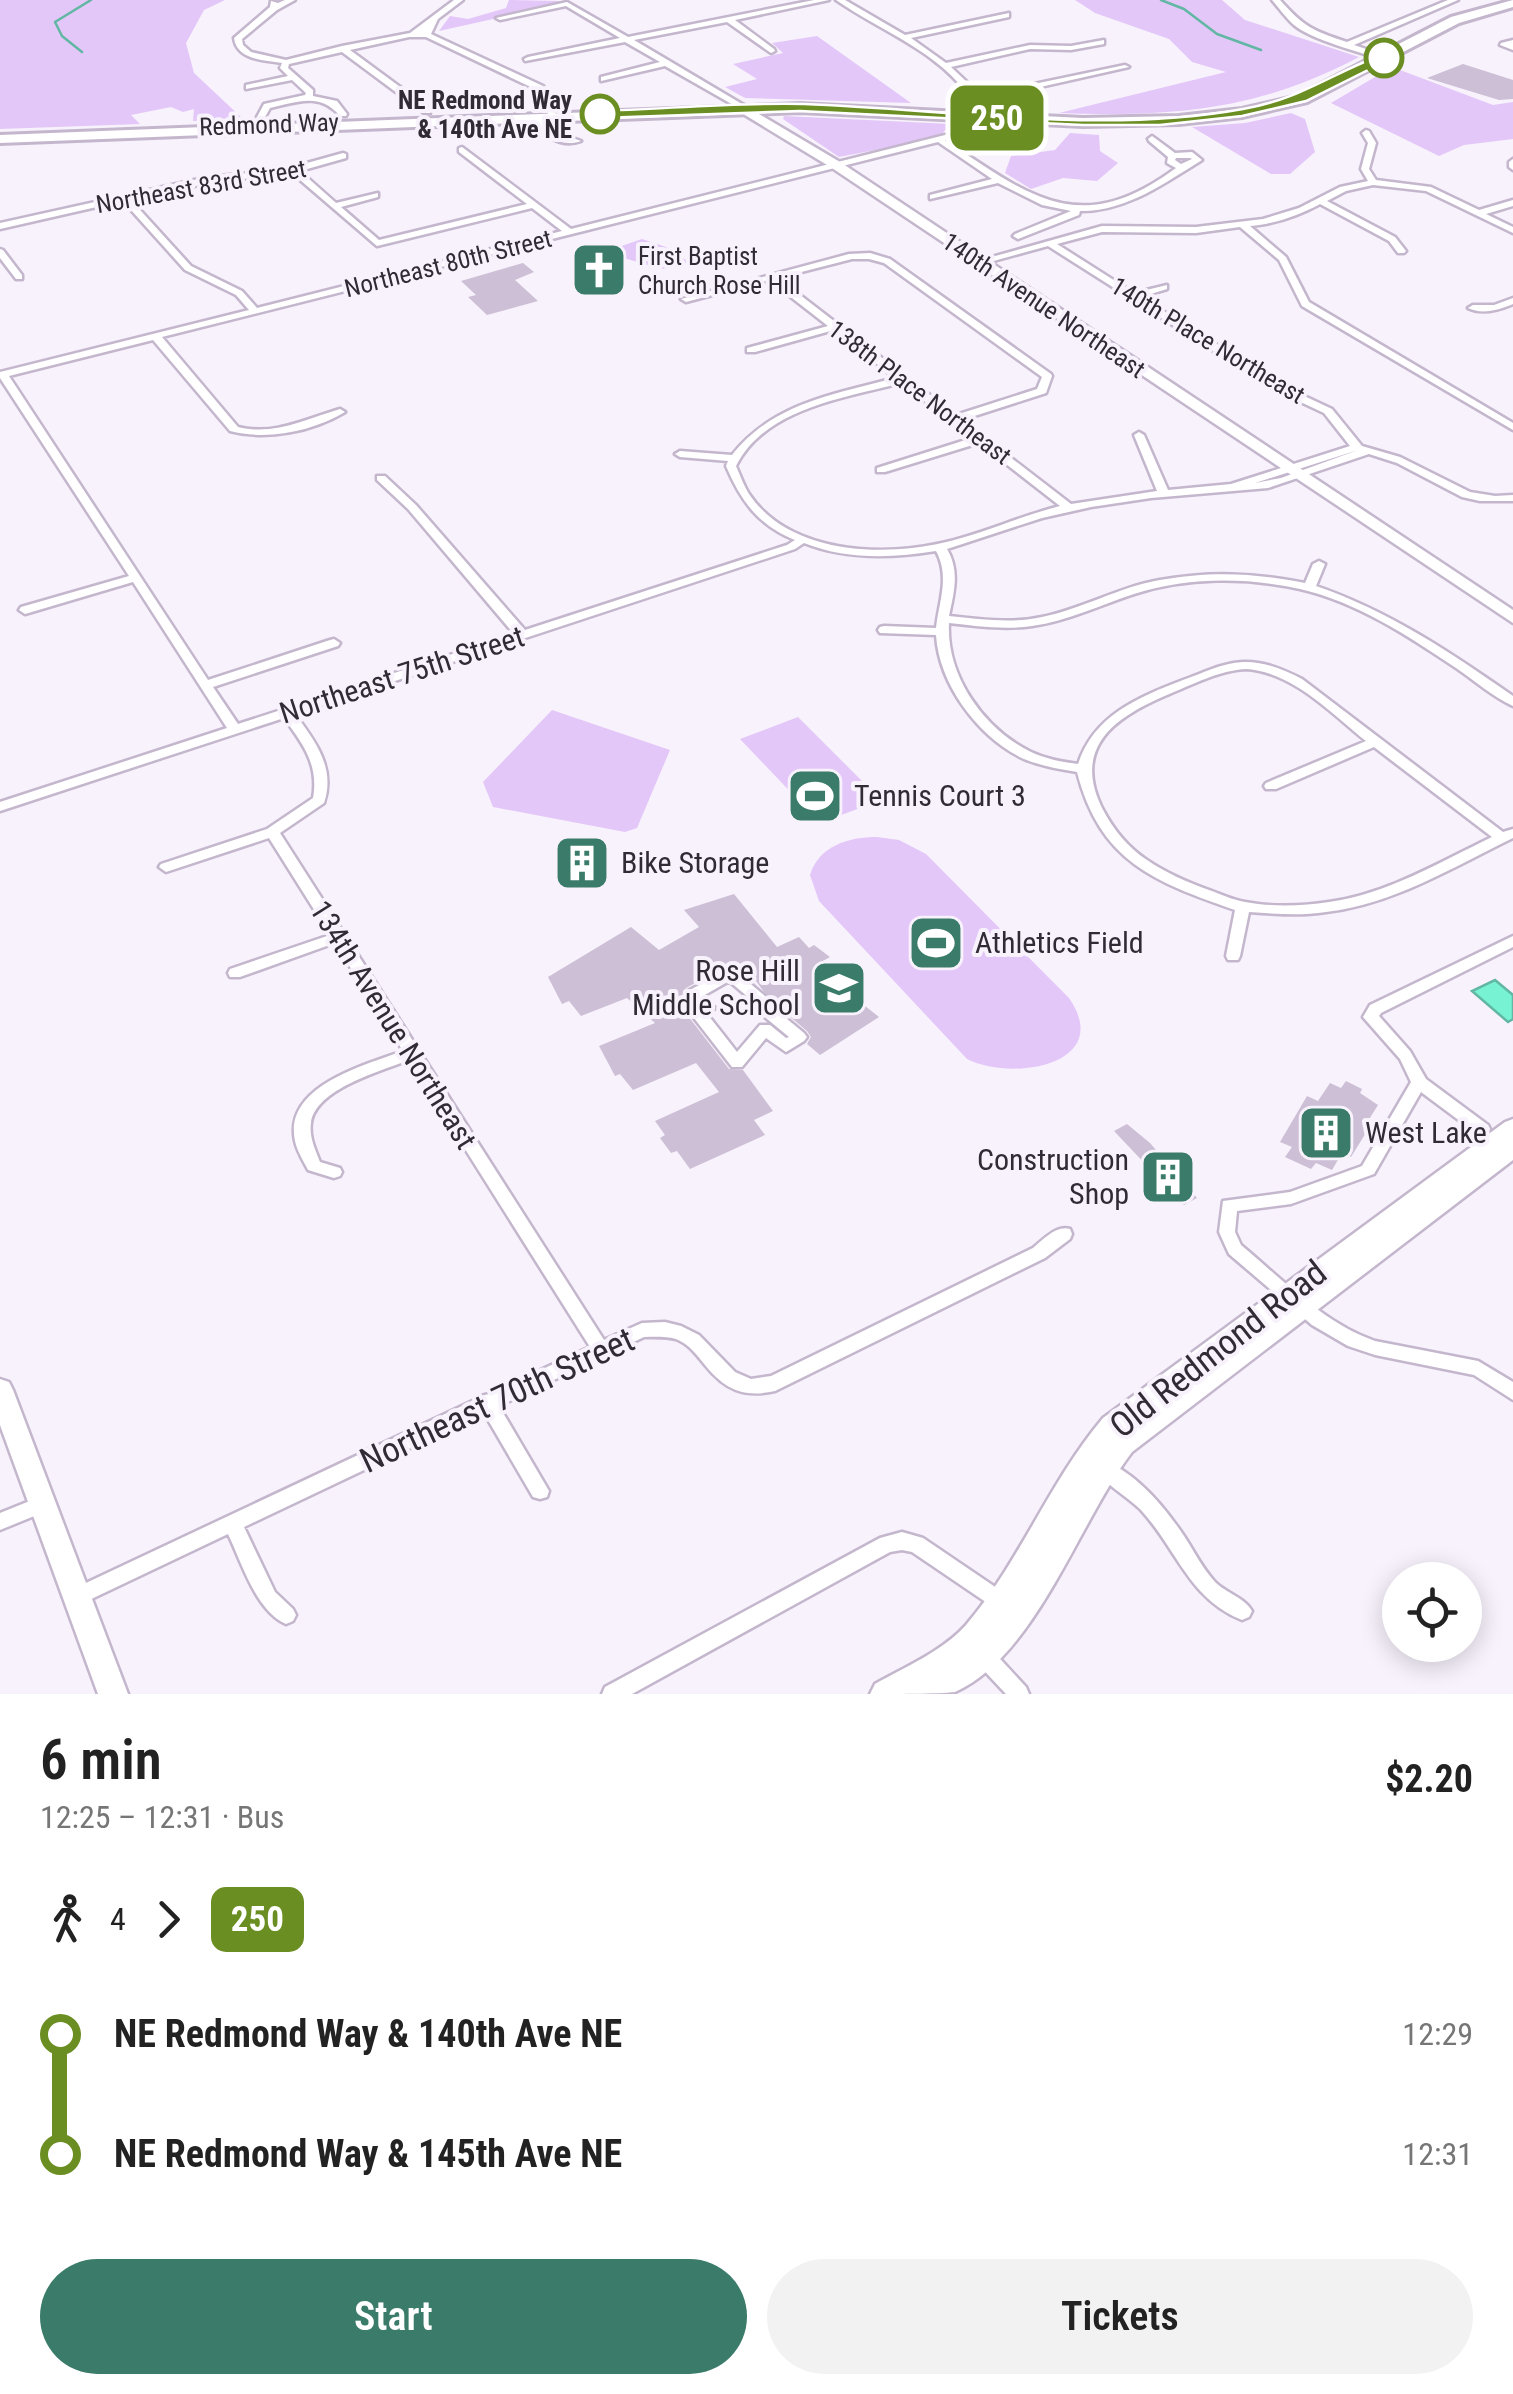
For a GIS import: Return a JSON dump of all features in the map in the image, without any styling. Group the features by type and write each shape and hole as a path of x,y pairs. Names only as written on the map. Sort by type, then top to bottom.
{"main road":[{"name":"Redmond Way","path":"0,137 445,117 790,108 1136,122 1229,115 1302,99 1455,20 1513,3"},
{"path":"701,111 764,122 790,108"},
{"name":"140th Avenue Northeast","path":"744,109 836,165 1513,618"},
{"name":"Old Redmond Road","path":"926,1694 983,1655 1093,1464 1123,1444 1294,1299 1513,1128"},
{"name":"Old Redmond Road","path":"1294,1299 1513,1147"},
{"path":"0,1390 112,1694"},
{"name":"Old Redmond Road","path":"886,1694 943,1661 1010,1607"}],"street":[{"path":"291,0 276,4 243,33 238,46 248,54 286,62 412,34 427,35 540,88 548,96 545,116 539,124 558,140 577,142"},
{"path":"412,34 459,0"},
{"path":"528,59 825,0"},
{"path":"840,0 904,37 967,86 974,99 968,116"},
{"path":"1276,0 1297,24 1384,58"},
{"path":"1346,46 1454,0"},
{"name":"140th Avenue Northeast","path":"500,18 567,4 744,109"},
{"path":"904,37 1006,15"},
{"path":"427,35 435,18"},
{"path":"726,18 771,51"},
{"path":"943,66 1030,47 1071,48 1101,42"},
{"path":"342,48 428,110"},
{"path":"286,62 284,68 310,92 309,97"},
{"path":"604,79 666,63"},
{"path":"974,99 1125,66"},
{"path":"249,87 296,77"},
{"path":"701,111 715,102 716,92"},
{"path":"261,118 268,106 309,97 334,103 342,114"},
{"name":"Northeast 80th Street","path":"1,375 941,141 964,129 968,116"},
{"path":"1366,133 1372,143 1365,170 1373,182"},
{"path":"941,141 1024,197 1075,207 1122,201 1198,160 1192,155 1173,156 1152,140"},
{"path":"462,150 569,232"},
{"name":"Northeast 83rd Street","path":"0,226 208,180 295,171 343,156"},
{"path":"1173,156 1170,162 1181,167"},
{"path":"295,171 377,243 533,205"},
{"path":"932,196 998,180"},
{"path":"979,262 1102,229 1244,226 1282,217 1342,188 1373,182 1428,188 1513,230"},
{"path":"334,206 375,195"},
{"path":"125,198 188,268 239,293 255,311"},
{"path":"1320,201 1392,238 1401,251"},
{"path":"1479,213 1513,203"},
{"path":"1018,236 1068,219 1076,214 1075,207"},
{"path":"1244,226 1283,260 1305,304 1513,428"},
{"name":"140th Place Northeast","path":"1049,243 1279,388 1328,412 1363,449"},
{"path":"0,252 18,277"},
{"path":"686,299 870,256 888,261 1044,371 1048,382 1042,391 954,419"},
{"name":"138th Place Northeast","path":"771,277 1068,507"},
{"path":"1133,296 1164,287"},
{"path":"1472,308 1496,308 1513,301"},
{"path":"751,350 834,327"},
{"path":"155,336 222,418 248,434 268,433 340,412"},
{"path":"1,375 235,730"},
{"path":"904,379 768,424 732,466 750,506 762,518 802,540 866,552 940,547 1068,507 1164,494 1270,486 1294,472 1363,449 1404,462 1478,504 1513,498"},
{"path":"1139,435 1164,494"},
{"path":"881,470 981,439"},
{"path":"680,454 735,458"},
{"path":"380,478 412,507 522,636"},
{"name":"Northeast 75th Street","path":"0,807 791,548 802,540"},
{"path":"940,547 950,562 952,582 942,626 948,662 963,695 1007,742 1040,760 1083,768"},
{"path":"1309,588 1319,564"},
{"path":"25,610 135,578"},
{"path":"884,630 1038,622 1130,591 1191,579 1258,580 1309,588 1370,608 1397,622 1513,702"},
{"path":"205,685 334,643"},
{"path":"1238,666 1283,673 1377,742 1508,836 1389,891 1344,905 1306,910 1242,907 1186,888 1130,856 1102,825 1093,808 1083,768 1114,718 1142,700 1238,666"},
{"path":"166,867 272,832 319,800 324,775 316,753 287,713"},
{"path":"1271,786 1377,742"},
{"name":"134th Avenue Northeast","path":"272,832 600,1348"},
{"path":"1234,956 1242,907"},
{"path":"235,973 338,936"},
{"path":"1482,1129 1419,1082 1414,1065 1403,1050 1372,1018 1375,1008 1513,942"},
{"path":"734,972 741,976 736,980 759,997 754,1000 799,1037 786,1046 765,1029 737,1063 698,1014 708,1008 693,995 734,972"},
{"path":"334,1172 314,1166 301,1146 299,1128 306,1109 319,1093 410,1054"},
{"path":"1419,1082 1368,1170 1291,1198 1229,1206 1227,1232 1235,1249 1294,1299 1354,1341 1478,1368 1513,1392"},
{"name":"Northeast 70th Street","path":"78,1596 642,1330 660,1328 683,1333 700,1343 722,1372 746,1387 776,1383 1038,1253 1064,1234"},
{"path":"486,1401 540,1491"},
{"path":"1093,1464 1128,1484 1167,1528 1204,1588 1218,1601 1242,1611"},
{"path":"0,1522 42,1504"},
{"path":"233,1524 268,1598 286,1615"},
{"path":"612,1694 888,1544 916,1544 1010,1607"},
{"path":"983,1655 1018,1694"}],"shaded area":[{"path":"0,0 225,0 204,10 186,43 194,73 243,119 193,121 194,109 183,112 171,107 131,115 140,124 0,129"},
{"path":"509,0 560,1 439,31 450,16 468,19 506,8"},
{"path":"1075,0 1222,0 1245,20 1359,57 1285,89 1214,107 1140,114 1059,113 1226,72 1192,62 1169,39 1095,13"},
{"path":"817,36 911,103 745,98 725,87 757,79 733,64 783,53 772,43"},
{"path":"1392,67 1493,105 1513,102 1513,139 1464,145 1439,156 1331,103"},
{"path":"1291,113 1305,119 1315,152 1290,174 1271,174 1192,127 1245,123"},
{"path":"784,116 951,124 938,138 839,157 783,119"},
{"path":"1070,133 1099,135 1100,151 1118,163 1097,181 1063,178 1031,189 1005,173 1011,156 1055,150"},
{"path":"642,239 678,251 676,254 689,262 662,269 620,257 603,262 595,255"},
{"path":"552,710 670,750 637,828 625,832 493,807 483,782"},
{"path":"798,717 881,800 820,823 740,739"},
{"name":"Athletics Field","path":"877,837 899,840 926,854 1069,998 1080,1021 1079,1039 1069,1053 1052,1062 1008,1069 967,1059 819,901 810,875 820,857 845,841"},
{"path":"1495,980 1513,995 1513,1019 1508,1022 1472,991"}],"building":[{"path":"1463,64 1513,80 1513,99 1499,100 1427,78"},
{"path":"523,263 534,272 515,280 538,301 487,315 468,297 476,295 461,281"},
{"path":"734,894 777,947 799,937 809,948 814,945 830,957 821,962 845,990 879,1017 820,1055 807,1044 811,1037 807,1031 769,999 748,970 731,964 686,988 682,996 693,1007 688,1016 729,1069 743,1070 773,1111 754,1120 765,1135 690,1169 677,1151 671,1153 660,1138 665,1135 655,1121 719,1092 696,1063 633,1090 620,1074 615,1076 599,1046 655,1023 627,998 581,1016 569,1001 562,1004 548,977 631,927 659,950 699,927 684,910"},
{"name":"West Lake","path":"1346,1081 1362,1089 1360,1093 1378,1105 1351,1157 1342,1153 1332,1170 1316,1163 1311,1169 1285,1157 1292,1147 1280,1142 1307,1096 1318,1101 1330,1083 1341,1088"},
{"name":"Construction Shop","path":"1127,1124 1150,1143 1197,1198 1184,1205 1114,1131"}],"waterway":[{"path":"82,52 62,36 55,22 91,0"},
{"path":"1161,0 1184,9 1217,34 1261,50"}],"bus line":[{"name":"250","path":"600,114 834,108 1083,122 1160,122 1242,113 1302,99 1384,58"}],"place":[{"name":"NE Redmond Way & 140th Ave NE","path":"600,114"},
{"name":"First Baptist Church Rose Hill","path":"599,270"},
{"name":"Tennis Court 3","path":"815,796"},
{"name":"Bike Storage","path":"582,863"},
{"name":"Athletics Field","path":"936,943"},
{"name":"Rose Hill Middle School","path":"839,988"},
{"name":"West Lake","path":"1326,1133"},
{"name":"Construction Shop","path":"1168,1177"}]}
